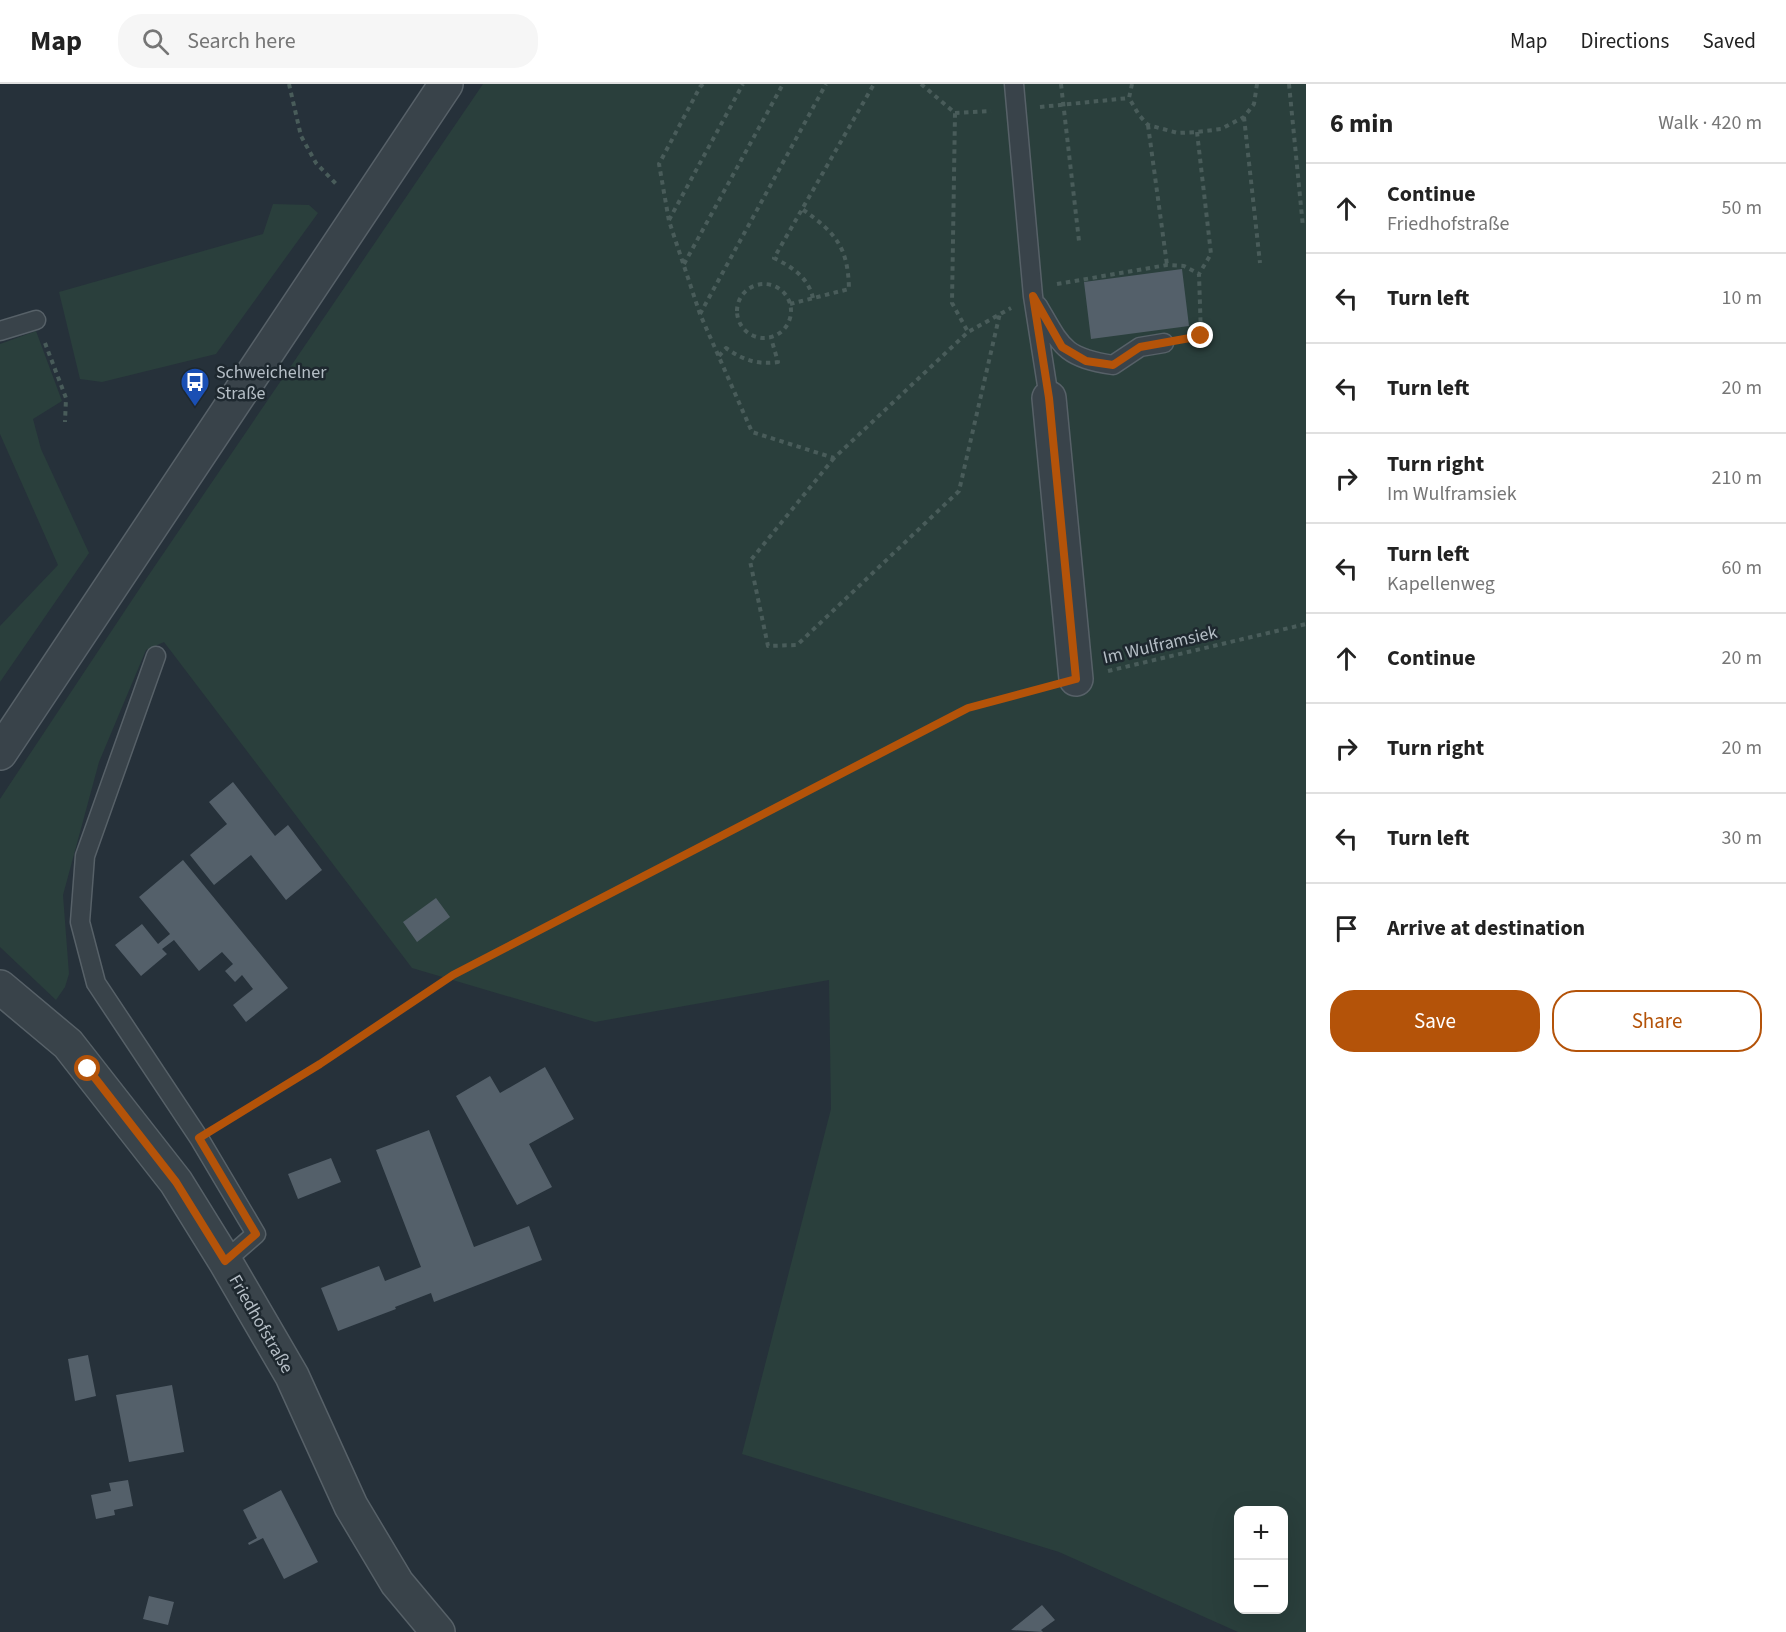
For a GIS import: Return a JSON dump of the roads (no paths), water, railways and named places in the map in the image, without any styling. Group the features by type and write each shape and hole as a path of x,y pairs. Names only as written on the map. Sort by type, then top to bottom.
{"street":[{"path":"0,753 446,84"},
{"path":"1049,398 1076,679"},
{"name":"Friedhofstraße","path":"0,987 68,1044 176,1182 292,1376 351,1506 397,1583 438,1632"}],"lane":[{"path":"1014,84 1033,296 1049,398"},
{"path":"1033,296 1062,347 1086,361 1113,365 1140,347 1164,343"},
{"path":"0,331 36,320"},
{"path":"156,656 85,856 80,922 96,983 199,1138 256,1234 225,1261"}],"place":[{"name":"Schweichelner Straße","path":"195,408"}]}
